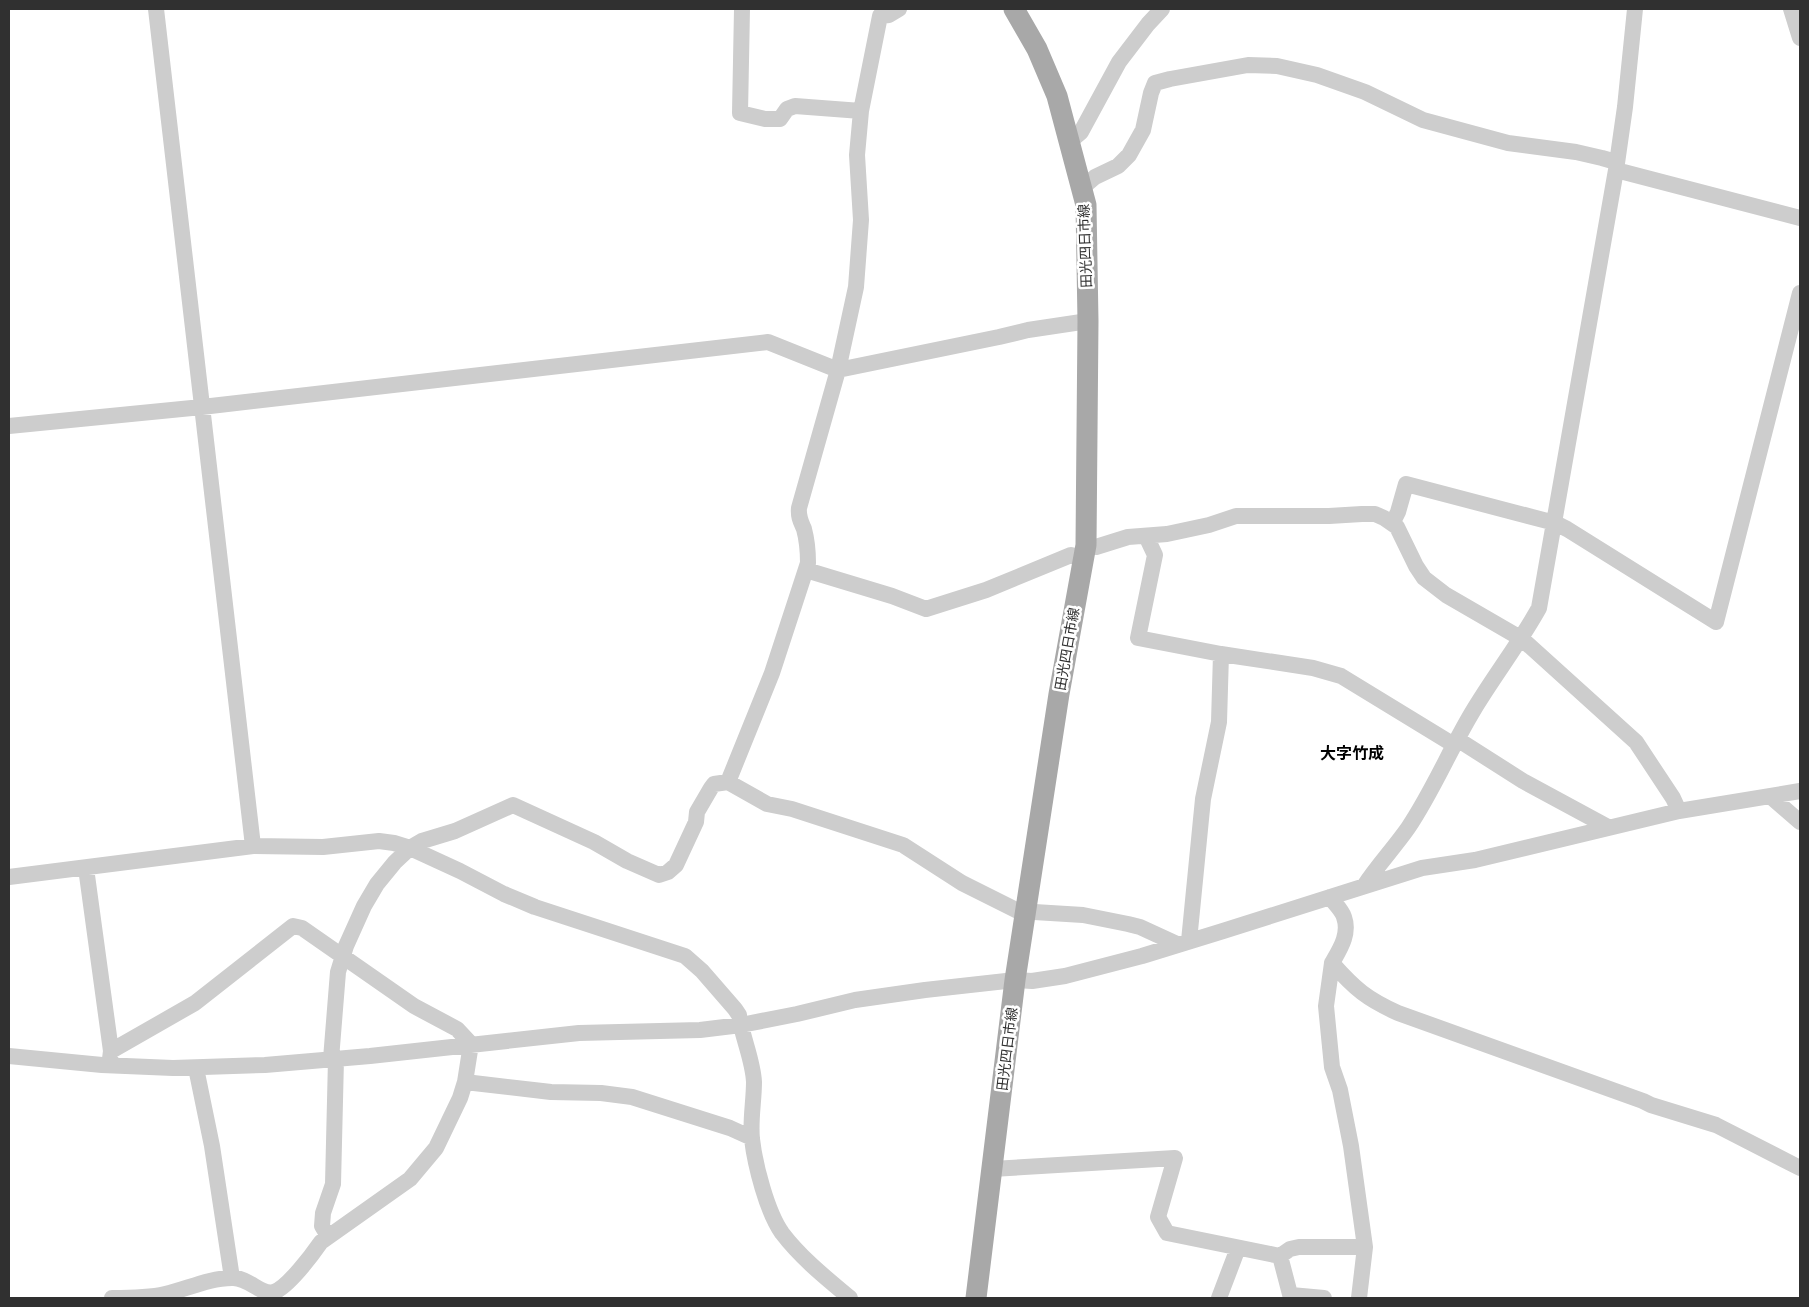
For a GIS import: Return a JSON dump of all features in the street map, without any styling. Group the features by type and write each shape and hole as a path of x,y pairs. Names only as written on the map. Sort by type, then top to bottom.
{"main road":[{"name":"田光四日市線","path":"976,1298 1015,980 1059,694 1085,552 1088,321 1086,205 1057,96 1037,50 1014,9"}],"street":[{"path":"156,9 253,846"},
{"path":"742,9 740,113 772,120 780,119 787,109 795,106 861,111"},
{"path":"728,782 772,673 806,570 808,548 800,520 799,508 838,370 856,287 862,220 857,155 861,111 880,16 889,15 899,9"},
{"path":"1069,142 1081,132 1119,62 1162,9"},
{"path":"1364,886 1407,829 1426,799 1474,709 1522,639 1540,608 1616,166 1625,107 1635,9"},
{"path":"1791,9 1800,38"},
{"path":"1081,189 1095,176 1118,166 1129,155 1143,130 1155,83 1170,78 1248,65 1277,66 1317,76 1365,92 1423,120 1508,143 1602,158 1616,166 1800,218"},
{"path":"1393,522 1406,484 1555,523 1567,528 1716,622 1800,293"},
{"path":"9,426 202,407 768,342 838,370 1028,330 1088,321"},
{"path":"806,570 892,596 926,609 986,590 1071,555 1128,537 1167,534 1209,525 1226,518 1248,515 1329,516 1375,514 1393,522 1401,533 1416,566 1424,578 1446,596 1522,639 1636,742 1673,798 1678,811"},
{"path":"1146,536 1155,555 1138,638 1222,654 1313,668 1336,674 1523,781 1608,827"},
{"path":"1183,942 1203,798 1219,722 1222,654"},
{"path":"328,1236 322,1226 323,1213 333,1184 336,982 346,946 364,906 377,884 395,862 410,848 513,805 594,842 626,861 659,875 668,872 676,865 696,822 697,812 711,788 714,784 728,782 767,804 792,809 903,845 962,883 1018,911 1083,915 1140,927 1183,942"},
{"path":"110,1057 174,1068 265,1065 496,1043 587,1032 700,1030 741,1025 855,1000 1015,980 1032,981 1064,976 1142,956 1422,868 1475,860 1678,811 1800,791"},
{"path":"1770,796 1800,822"},
{"path":"9,878 253,846 323,847 379,841 394,842 534,907 678,952 702,971 735,1008 739,1016 754,1081 752,1138 763,1188 774,1218 781,1231 819,1272 850,1298"},
{"path":"86,868 110,1057"},
{"path":"1330,897 1344,917 1346,930 1343,943 1332,963 1326,1006 1332,1066 1342,1100 1351,1146 1365,1247 1359,1298"},
{"path":"9,1056 102,1065 110,1057 195,1003 293,926 302,928 414,1006 457,1029 471,1044"},
{"path":"1332,963 1346,979 1368,998 1398,1013 1651,1105 1716,1124 1800,1168"},
{"path":"112,1298 150,1297 196,1284 232,1278 241,1279 253,1284 263,1295 284,1285 312,1256 321,1242 410,1179 436,1148 466,1082 471,1044"},
{"path":"196,1068 212,1146 232,1278"},
{"path":"466,1082 551,1092 601,1093 632,1097 730,1128 752,1138"},
{"path":"992,1170 1175,1158 1158,1217 1167,1233 1280,1256 1290,1249 1299,1247 1365,1247"},
{"path":"1219,1298 1238,1248"},
{"path":"1280,1256 1291,1297 1324,1298"}],"district":[{"name":"大字竹成","path":"1352,753"}]}
